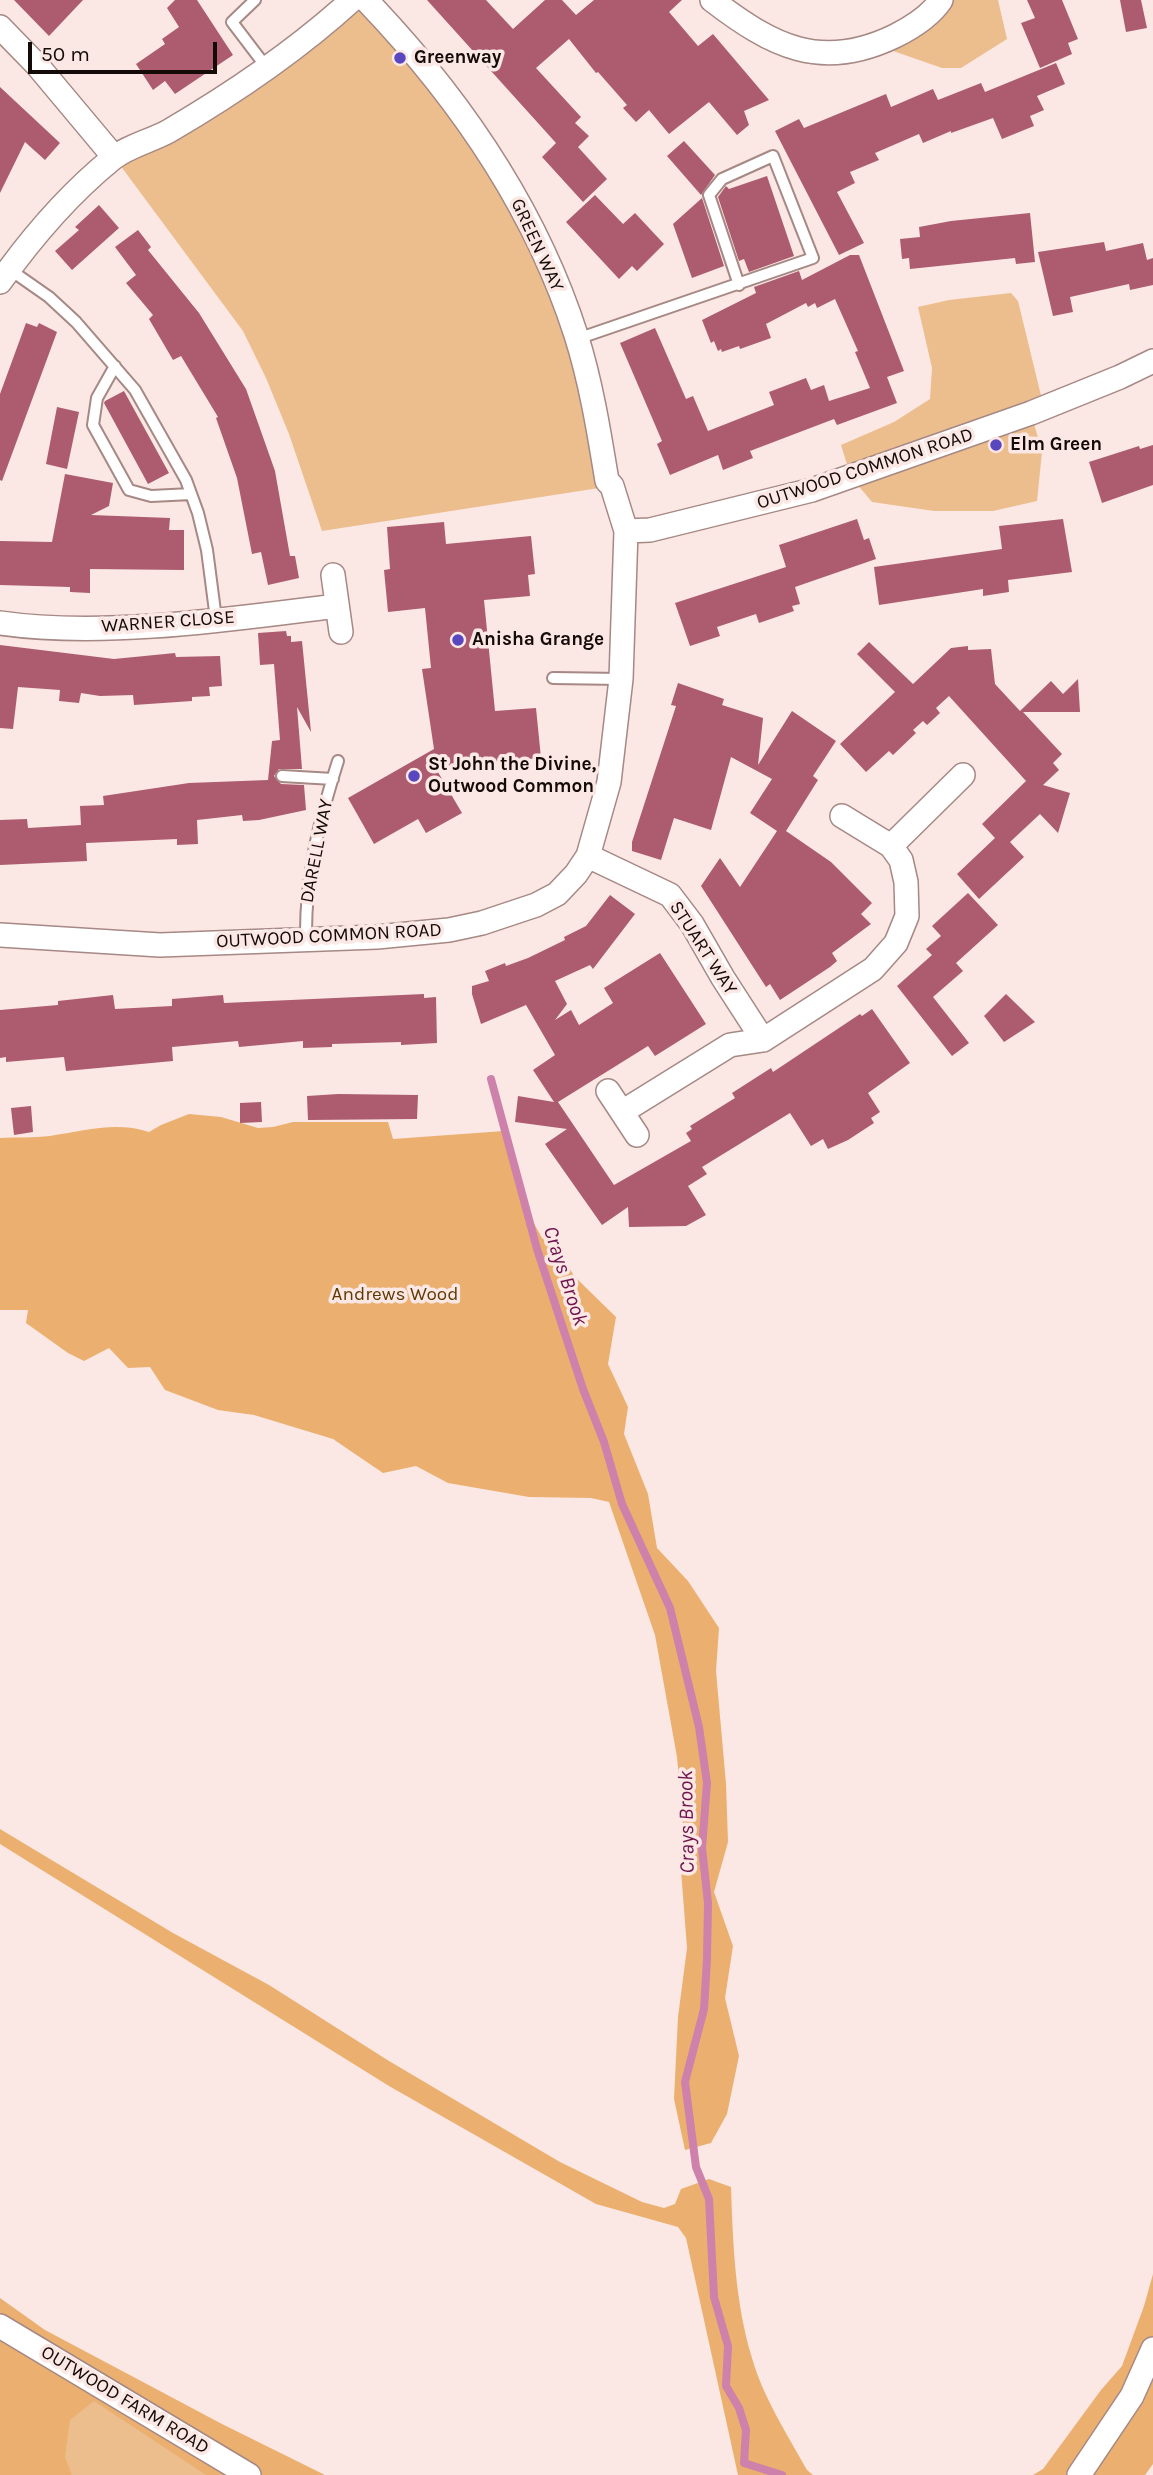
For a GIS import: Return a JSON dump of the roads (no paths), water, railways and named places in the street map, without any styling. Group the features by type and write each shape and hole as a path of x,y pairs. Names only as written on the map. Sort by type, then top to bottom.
{"street":[{"path":"4,276 36,234 114,157 167,132 267,68 312,36 352,0"},
{"name":"GREEN WAY","path":"366,0 423,62 464,115 501,170 541,247 577,339 607,481 612,486 626,531"},
{"path":"712,0 778,43 808,53 840,53 876,45 906,31 941,0"},
{"path":"0,27 37,65 114,157"},
{"name":"OUTWOOD COMMON ROAD","path":"0,934 160,945 306,942 449,930 536,905 557,894 588,856 609,782 621,679 626,531 650,530 811,490 1031,413 1153,361"},
{"path":"333,575 341,632"},
{"name":"WARNER CLOSE","path":"0,623 78,627 148,626 336,606"},
{"path":"891,846 963,775"},
{"path":"622,1112 730,1045 763,1040 873,969 896,943 907,916 906,882 901,860 891,846 842,816"},
{"name":"STUART WAY","path":"588,856 670,895 692,924 763,1040"},
{"path":"608,1091 637,1135"},
{"name":"OUTWOOD FARM ROAD","path":"0,2326 249,2475"},
{"path":"1079,2475 1132,2396 1153,2349"}],"lane":[{"path":"255,0 232,22 267,68"},
{"path":"577,339 739,285 813,258 773,156 722,179 709,195 739,285"},
{"path":"4,276 49,298 76,322 135,390 186,480 191,494 207,550 216,620"},
{"path":"116,366 97,398 93,425 129,490 151,496 191,494"},
{"path":"553,678 621,679"},
{"name":"DARELL WAY","path":"306,942 306,898 314,850 338,761"},
{"path":"282,776 332,779"}],"waterway":[{"name":"Crays Brook","path":"491,1079 537,1249 583,1389 604,1442 622,1504 670,1608 699,1727 707,1783 702,1848 708,1903 707,1959 704,2009 685,2082 696,2167 709,2199 714,2297 728,2346 726,2386 739,2408 746,2430 744,2463 782,2475"}],"place":[{"name":"Greenway","path":"400,58"},
{"name":"Elm Green","path":"996,445"},
{"name":"Anisha Grange","path":"458,640"},
{"name":"St John the Divine, Outwood Common","path":"414,776"}],"park label":[{"name":"Andrews Wood","path":"395,1295"}]}
